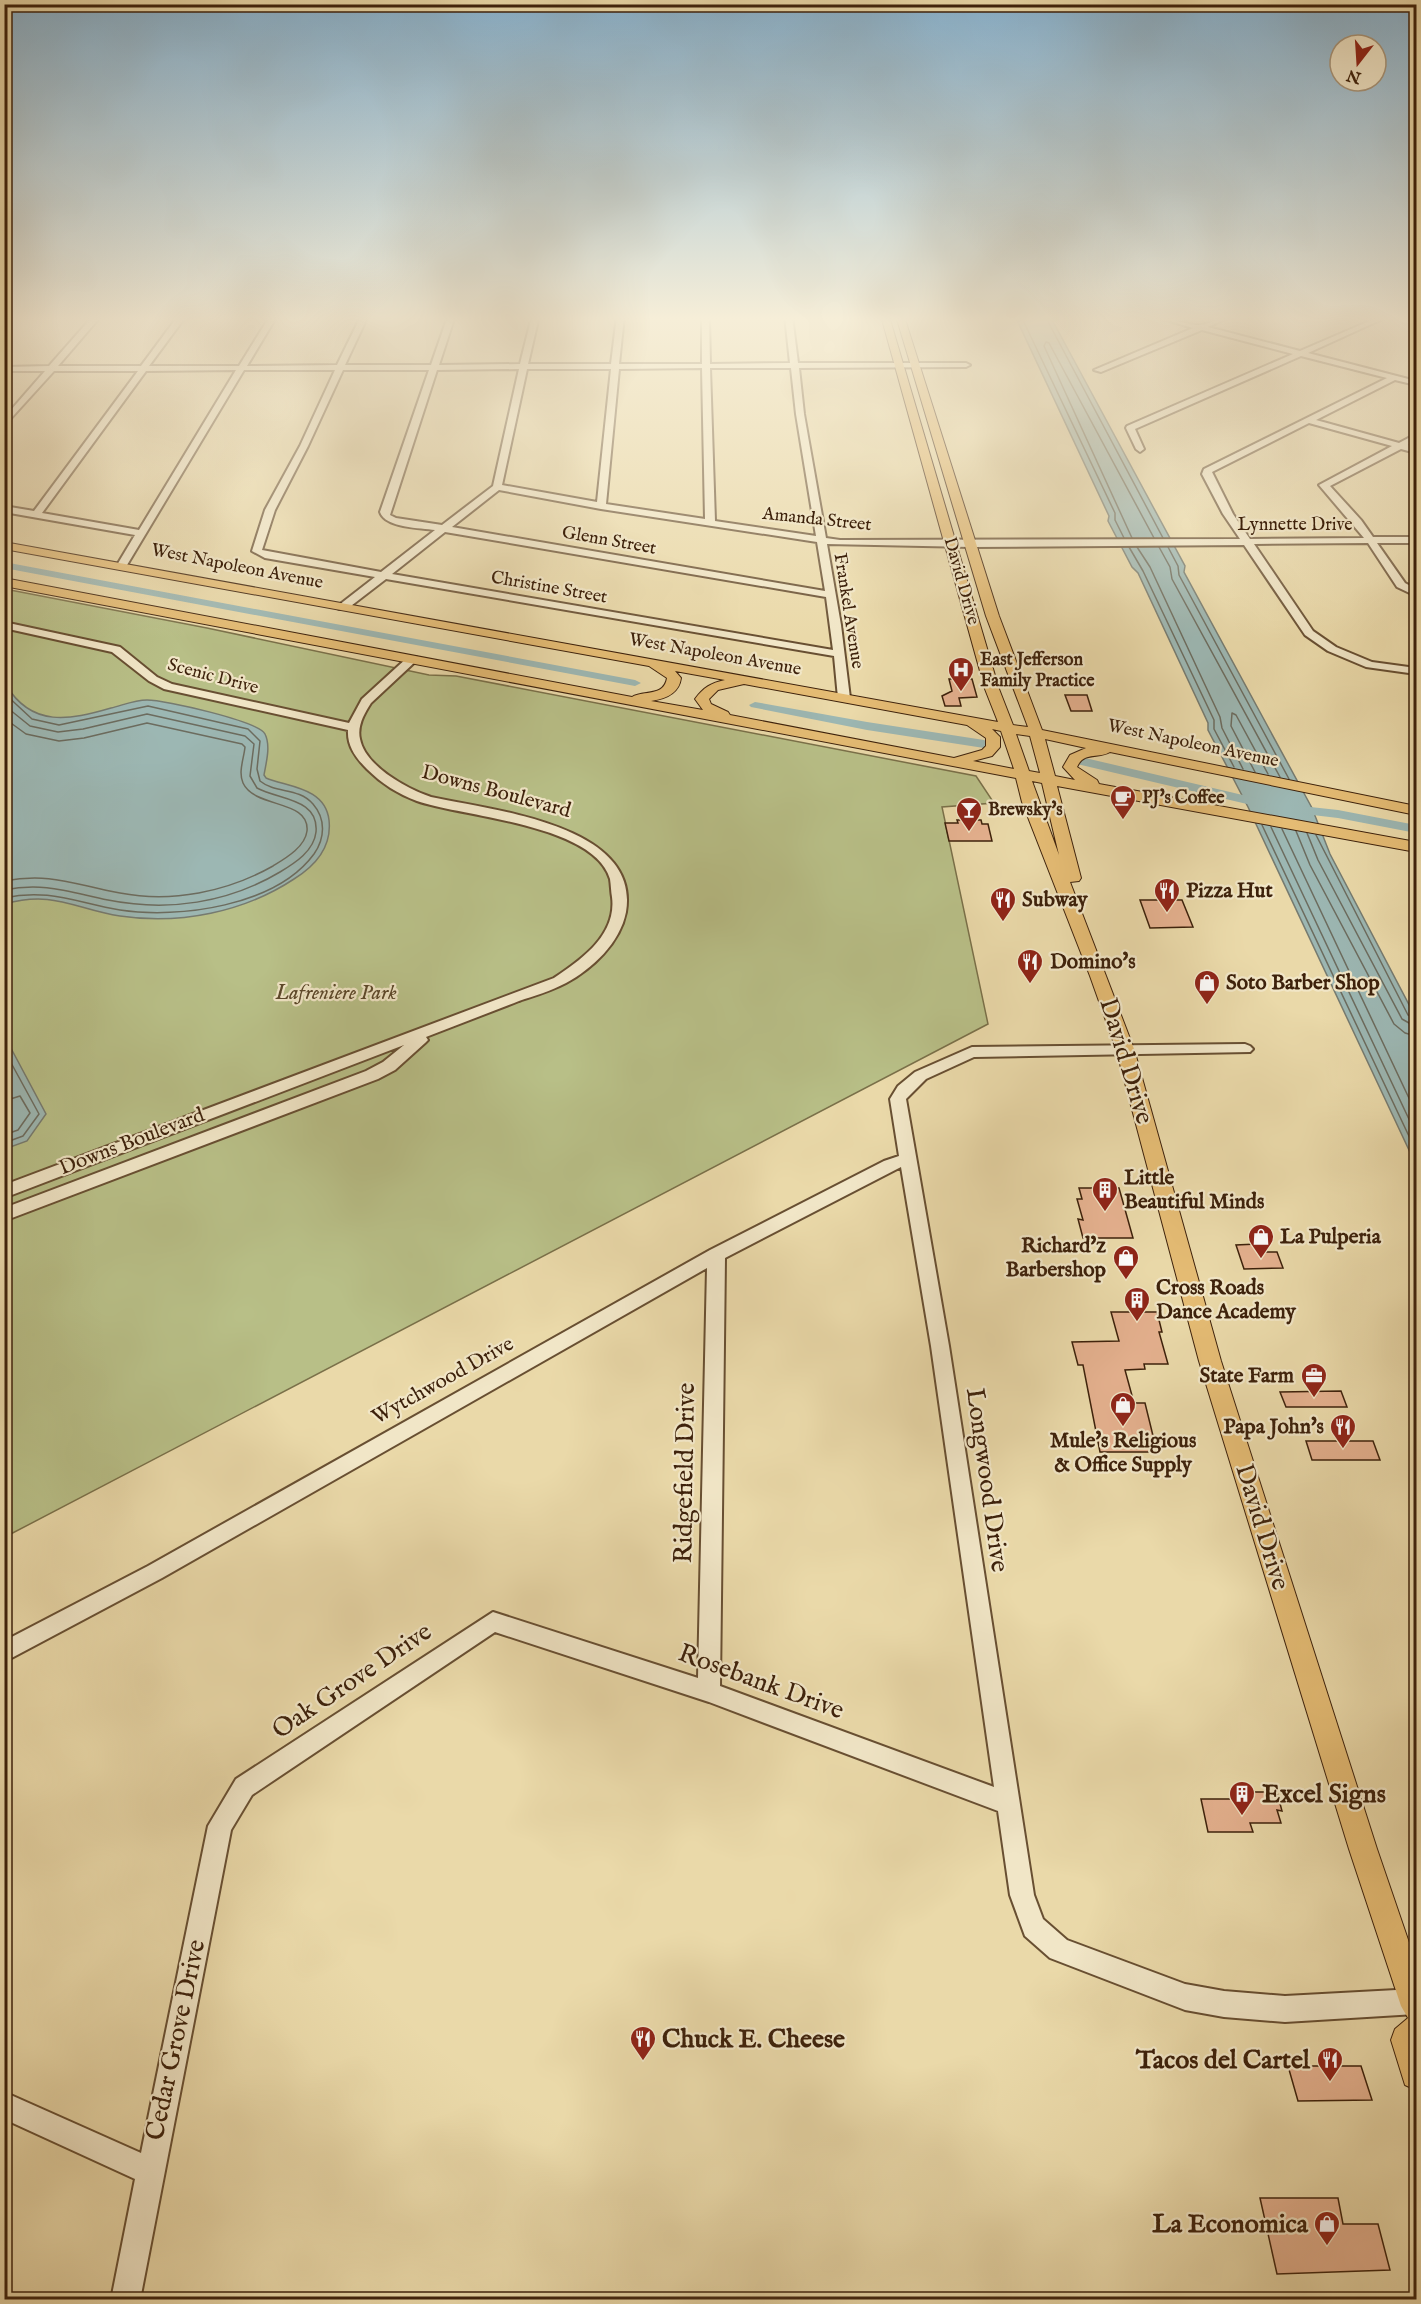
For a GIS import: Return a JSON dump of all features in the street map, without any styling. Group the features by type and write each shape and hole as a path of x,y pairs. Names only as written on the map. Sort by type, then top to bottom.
{"main road":[{"name":"David Drive","path":"916,424 992,689 1008,728 1030,802 1099,976 1125,1049 1210,1361 1416,2013"},
{"name":"David Drive","path":"933,424 1009,666 1036,733 1056,818 1099,976"},
{"path":"922,444 940,444"},
{"name":"West Napoleon Avenue","path":"4,546 122,565 1143,753 1416,810"},
{"path":"4,582 1022,775 1416,847"},
{"path":"614,698 653,698 673,686 674,678 668,671 644,662"},
{"path":"736,720 714,712 705,706 702,699 713,687 722,684 758,682"},
{"path":"948,761 972,758 987,753 993,747 993,737 984,729 956,719"},
{"path":"1108,789 1077,775 1070,767 1077,755 1089,750 1143,753"},
{"path":"1416,2013 1406,2040 1416,2074"}],"street":[{"path":"36,515 103,424"},
{"path":"122,565 207,424"},
{"name":"Christine Street","path":"314,424 270,510 256,550 265,555 839,654"},
{"name":"Glenn Street","path":"414,424 386,514 393,520 830,595"},
{"path":"343,607 497,487 511,424"},
{"path":"601,506 609,424"},
{"path":"709,424 710,523"},
{"name":"Frankel Avenue","path":"802,424 844,698"},
{"path":"1140,424 1130,428 1140,449"},
{"path":"1300,424 1208,471 1207,474 1228,514 1315,638 1342,654 1370,665 1416,671"},
{"path":"1320,424 1416,450"},
{"path":"1416,437 1324,486 1358,522 1401,585 1416,593"},
{"name":"Amanda Street","path":"497,487 821,541 971,544 1174,543"},
{"path":"4,510 141,533"},
{"name":"Lynnette Drive","path":"1174,543 1416,540"},
{"name":"Scenic Drive","path":"4,625 116,649 153,679 168,687 352,727"},
{"path":"352,727 366,701 412,659"},
{"name":"Downs Boulevard","path":"4,1192 560,981 579,969 597,953 610,935 619,916 621,902 618,885 612,871 600,857 568,834 546,826 427,799 395,786 377,773 358,751 352,727"},
{"name":"Downs Boulevard","path":"4,1215 372,1075 389,1066 433,1030"},
{"name":"Longwood Drive","path":"1245,1049 972,1052 930,1068 904,1089 898,1100 942,1358 1022,1895 1034,1927 1056,1946 1185,1997 1224,2004 1416,2013"},
{"name":"Wytchwood Drive","path":"4,1652 155,1572 716,1255 890,1165 909,1159"},
{"name":"Ridgefield Drive","path":"709,1692 716,1255"},
{"name":"Rosebank Drive","path":"493,1622 709,1692 1008,1803"},
{"name":"Oak Grove Drive","path":"244,1787 493,1622"},
{"name":"Cedar Grove Drive","path":"124,2300 220,1826 244,1787"},
{"path":"4,2105 149,2171"}],"green space":[{"name":"Lafreniere Park","path":"5,589 207,628 429,675 456,676 976,776 994,803 942,807 988,1024 5,1537"}],"water":[{"path":"1066,424 1108,424 1185,566 1184,572 1312,808 1330,854 1416,1018 1416,1165 1248,807 1208,730 1208,723 1138,573 1132,567 1108,521 1109,516"},
{"path":"5,658 6,685 16,699 40,714 53,717 81,716 147,700 210,712 259,729 265,734 268,744 264,775 266,778 304,790 320,801 326,809 329,830 325,847 309,868 275,890 233,908 211,913 165,919 120,916 51,900 22,900 5,904"},
{"path":"5,1037 46,1114 27,1141 5,1149 5,1091 8,1087 5,1080"}],"building":[{"name":"East Jefferson Family Practice","path":"949,679 972,679 977,697 959,698 961,706 945,706 942,696 952,691"},
{"path":"1065,695 1087,695 1092,711 1071,711"},
{"name":"Brewsky's","path":"957,820 981,820 982,824 988,824 992,841 949,841 945,823 958,823"},
{"name":"Pizza Hut","path":"1140,900 1182,900 1193,927 1150,928"},
{"name":"Little Beautiful Minds","path":"1079,1188 1119,1188 1133,1238 1083,1238 1078,1219 1083,1220 1077,1199 1082,1199"},
{"name":"La Pulperia","path":"1257,1244 1260,1252 1277,1252 1283,1268 1244,1269 1236,1245"},
{"path":"1111,1312 1157,1312 1162,1332 1159,1332 1168,1364 1144,1364 1145,1369 1125,1370 1134,1403 1145,1403 1157,1452 1100,1452 1083,1365 1078,1365 1072,1342 1119,1341"},
{"name":"State Farm","path":"1341,1391 1347,1407 1286,1407 1280,1392"},
{"name":"Papa John's","path":"1306,1441 1373,1441 1380,1460 1312,1460"},
{"name":"Excel Signs","path":"1233,1792 1277,1792 1282,1811 1277,1810 1281,1823 1250,1823 1253,1832 1208,1832 1201,1799 1235,1799"},
{"name":"Tacos del Cartel","path":"1288,2066 1361,2066 1372,2100 1298,2101"},
{"name":"La Economica","path":"1260,2198 1338,2198 1343,2224 1378,2224 1390,2270 1277,2274"}],"waterway":[{"path":"4,565 635,683"},
{"path":"755,705 867,726 984,744"},
{"path":"1081,761 1264,804"},
{"path":"1292,809 1338,814 1416,829"}],"place":[{"name":"East Jefferson Family Practice","path":"961,693"},
{"name":"PJ's Coffee","path":"1123,821"},
{"name":"Brewsky's","path":"969,833"},
{"name":"Pizza Hut","path":"1167,914"},
{"name":"Subway","path":"1003,923"},
{"name":"Domino's","path":"1030,985"},
{"name":"Soto Barber Shop","path":"1207,1006"},
{"name":"Little Beautiful Minds","path":"1105,1213"},
{"name":"La Pulperia","path":"1261,1260"},
{"name":"Richard'z Barbershop","path":"1126,1281"},
{"name":"Cross Roads Dance Academy","path":"1137,1323"},
{"name":"State Farm","path":"1314,1399"},
{"name":"Mule's Religious & Office Supply","path":"1123,1428"},
{"name":"Papa John's","path":"1343,1450"},
{"name":"Excel Signs","path":"1242,1817"},
{"name":"Chuck E. Cheese","path":"643,2062"},
{"name":"Tacos del Cartel","path":"1330,2083"},
{"name":"La Economica","path":"1327,2247"}]}
